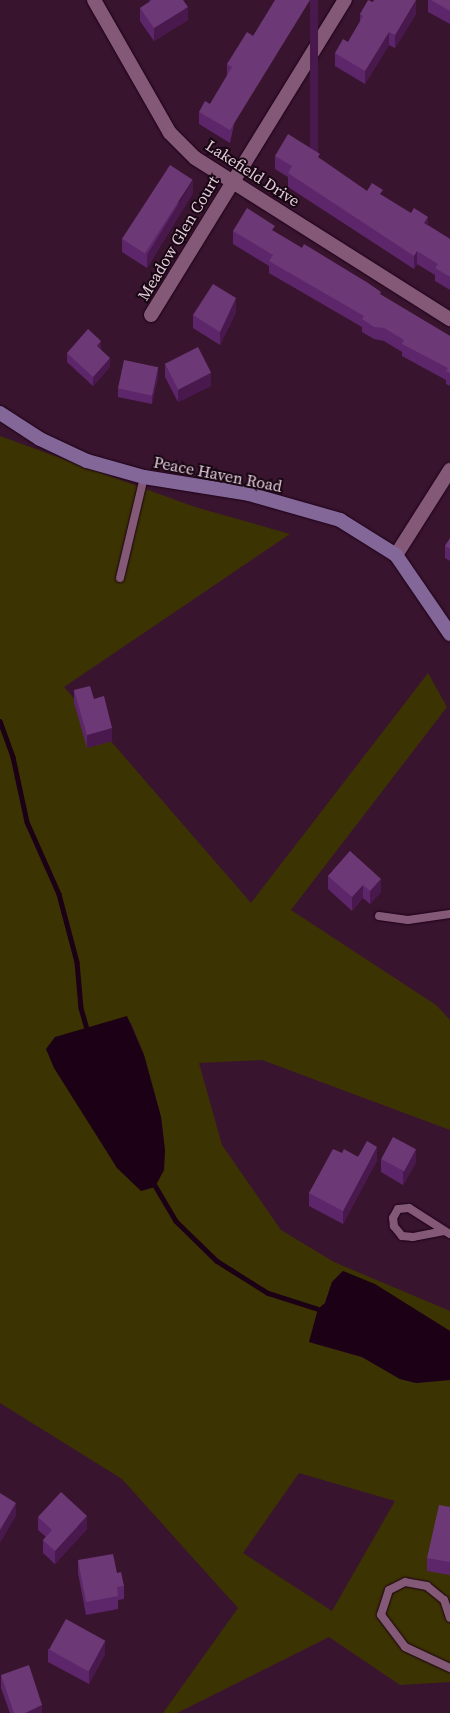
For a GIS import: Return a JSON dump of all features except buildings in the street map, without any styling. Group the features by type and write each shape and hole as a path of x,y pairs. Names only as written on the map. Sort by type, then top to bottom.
{"main road":[{"name":"Peace Haven Road","path":"0,413 40,439 87,461 144,477 249,494 340,520 396,555 450,634"}],"street":[{"name":"Lakefield Drive","path":"94,0 170,133 195,158 450,319"},
{"name":"Meadow Glen Court","path":"151,315 345,0"},
{"path":"396,555 450,470"}],"lane":[{"path":"120,578 144,477"},
{"path":"379,916 408,920 450,914"},
{"path":"409,1208 447,1232 413,1237 402,1236 394,1226 393,1218 398,1209 409,1208"},
{"path":"450,1618 444,1600 427,1586 405,1582 388,1590 381,1615 405,1647 450,1668"}],"shaded area":[{"path":"0,436 195,507 290,534 64,687 251,903 428,673 447,707 291,910 436,1005 450,1020 450,1130 262,1060 199,1063 222,1145 281,1230 334,1262 450,1311 450,1331 375,1285 343,1271 332,1282 325,1303 318,1310 309,1342 362,1357 400,1379 416,1383 450,1380 450,1682 400,1685 329,1637 177,1713 163,1713 238,1608 122,1479 0,1403","holes":["131,1023 144,1055 161,1117 165,1151 117,1168 55,1037","299,1473 395,1501 332,1611 243,1553"]},
{"path":"127,1016 144,1055 161,1117 165,1151 164,1170 155,1187 141,1191 117,1168 54,1068 46,1049 55,1037"},
{"path":"343,1271 375,1284 450,1331 450,1380 416,1383 400,1379 362,1357 309,1342 318,1309 325,1303 332,1282"}],"waterway":[{"path":"0,721 13,757 27,822 59,894 77,962 81,1008 88,1033"},
{"path":"153,1182 176,1221 217,1261 268,1293 318,1309"}]}
